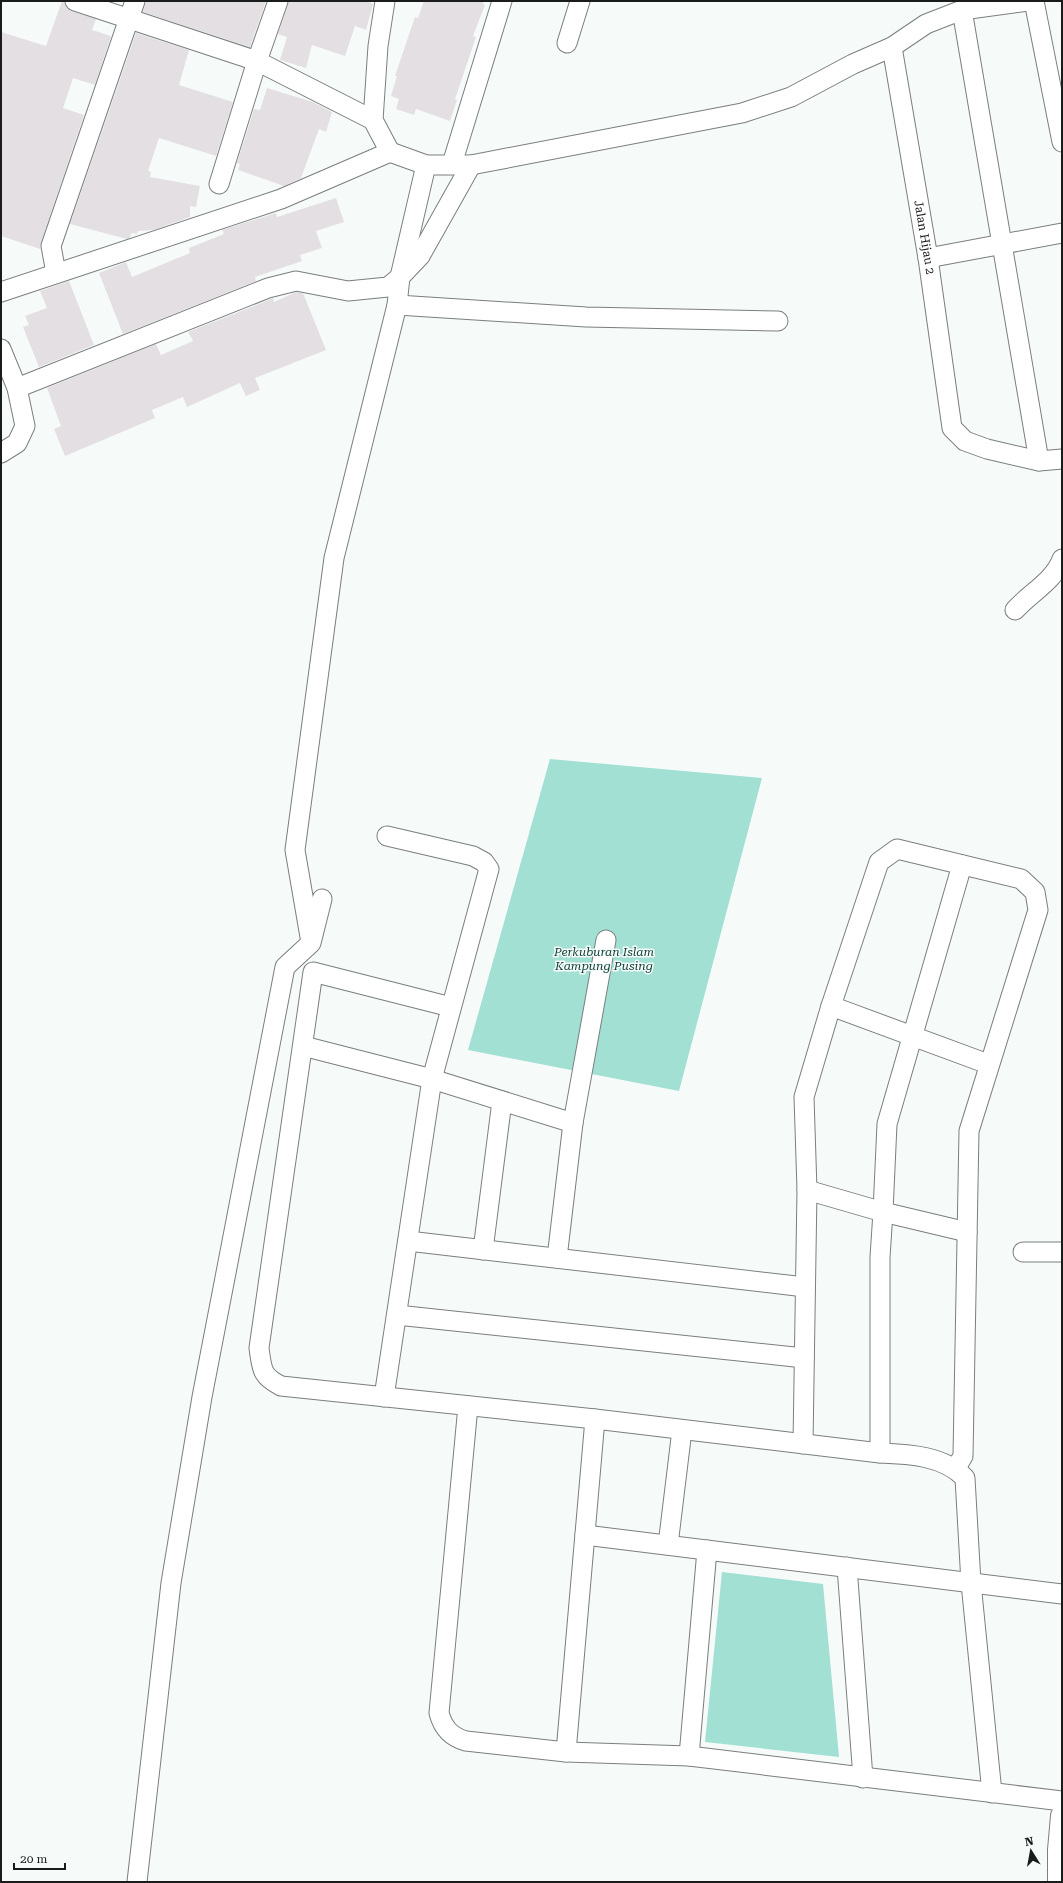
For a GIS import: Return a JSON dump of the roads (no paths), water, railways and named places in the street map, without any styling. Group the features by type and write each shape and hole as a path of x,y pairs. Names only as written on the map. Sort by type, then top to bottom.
{"main road":[{"path":"1059,1882 1059,1850 1062,1816"}],"street":[{"path":"75,1 257,61 373,120"},
{"path":"56,273 51,246 135,1"},
{"path":"219,184 257,61 278,1"},
{"path":"385,1 378,46 373,120 390,152 426,165 471,165 742,113 791,97 853,64 892,47 926,24 962,10 1028,1"},
{"path":"452,164 502,1"},
{"path":"567,43 580,1"},
{"path":"1034,1 1062,142"},
{"path":"962,10 1039,461 1062,459"},
{"name":"Jalan Hijau 2","path":"892,47 928,258 952,428 965,441 1039,461"},
{"path":"1,292 281,199 390,152"},
{"path":"426,165 400,277 397,305 334,558 295,850 311,943 313,972 258,1348 262,1371 270,1380 281,1386 595,1419 880,1453 898,1453 934,1459 956,1468 966,1478 971,1583 992,1793"},
{"path":"17,388 268,288 296,280 348,292 371,290 388,286 400,277 420,256 471,165"},
{"path":"928,258 1062,233"},
{"path":"397,305 586,317 778,321"},
{"path":"1,349 17,388 25,426 17,443 1,453"},
{"path":"1014,610 1048,581 1062,559"},
{"path":"384,1397 432,1079 489,869 484,862 473,856 388,836"},
{"path":"803,1444 806,1198 804,1097 831,1006 879,862 897,849 1021,879 1035,892 1038,910 988,1064 969,1131 963,1456 956,1468"},
{"path":"880,1453 880,1257 887,1124 962,865"},
{"path":"137,1882 171,1583 202,1397 285,967 311,943 322,899"},
{"path":"557,1258 573,1123 606,940"},
{"path":"313,972 451,1007"},
{"path":"831,1006 913,1035 988,1064"},
{"path":"303,1046 432,1079 573,1123"},
{"path":"483,1250 502,1101"},
{"path":"806,1198 883,1212 967,1232"},
{"path":"408,1241 805,1287"},
{"path":"1024,1252 1062,1252"},
{"path":"397,1315 804,1358"},
{"path":"468,1406 439,1713 442,1723 456,1738 466,1741 566,1752 689,1756 1062,1801"},
{"path":"566,1752 595,1419"},
{"path":"668,1545 682,1430"},
{"path":"585,1535 1062,1594"},
{"path":"689,1756 707,1550"},
{"path":"847,1567 863,1778"}],"park label":[{"name":"Perkuburan Islam Kampung Pusing","path":"604,959"}]}
